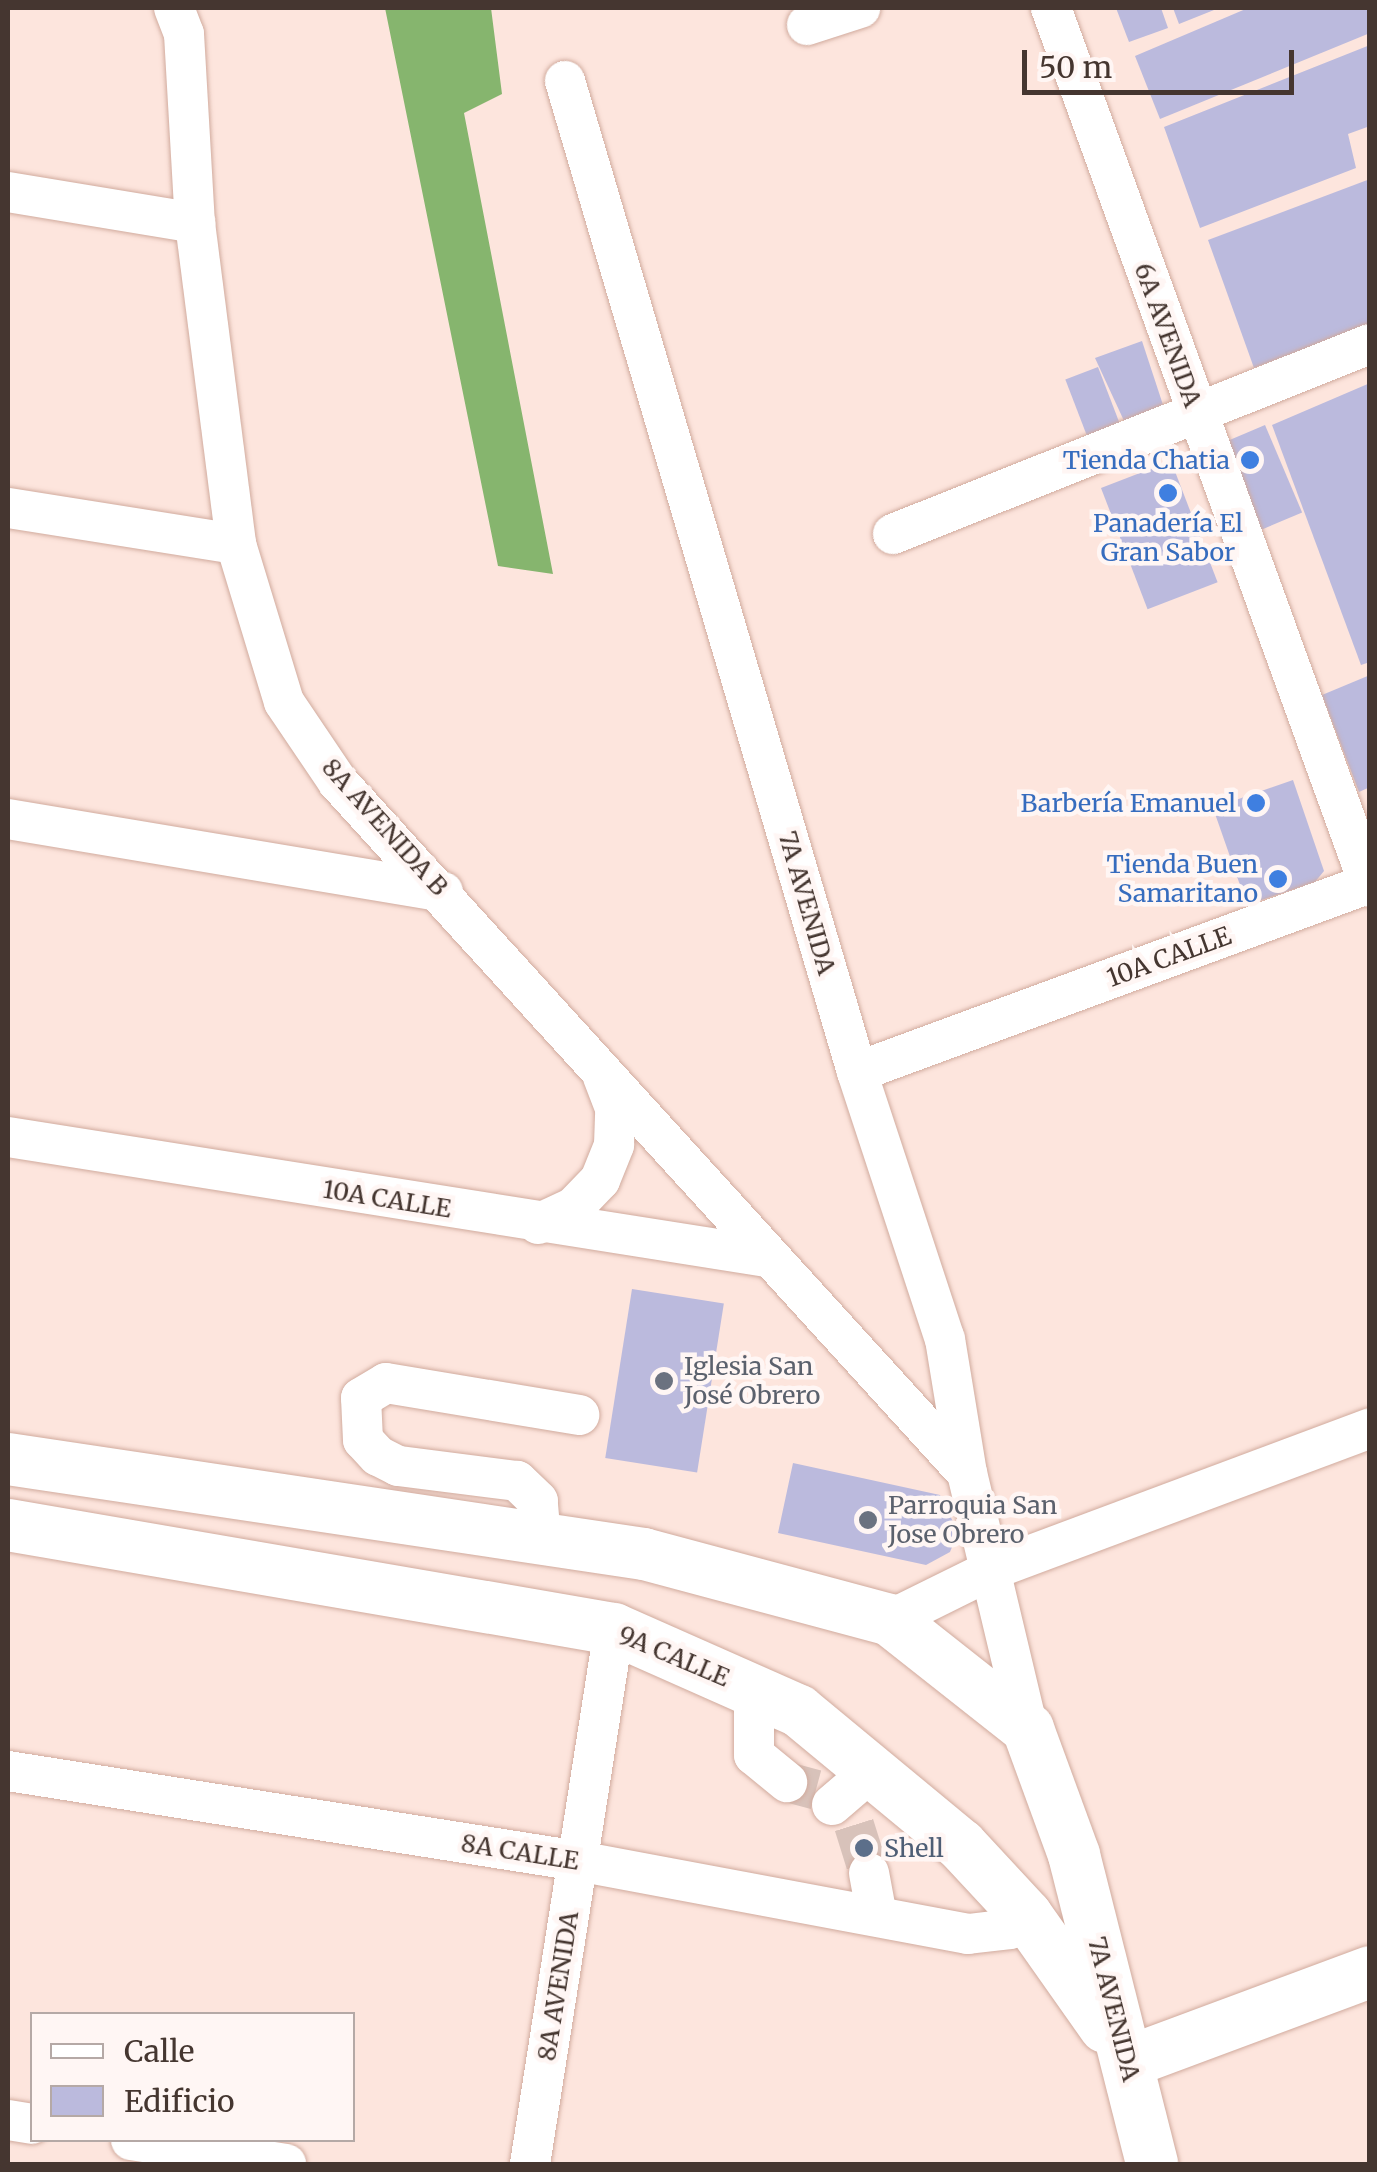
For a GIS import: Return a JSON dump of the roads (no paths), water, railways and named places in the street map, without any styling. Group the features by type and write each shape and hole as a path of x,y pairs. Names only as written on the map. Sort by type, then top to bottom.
{"main road":[{"path":"8,1459 644,1554 890,1620 1028,1729 1074,1855 1057,1886 1026,1915"},
{"name":"9A CALLE","path":"8,1525 614,1629 799,1710 875,1768 1026,1915 1128,2062"},
{"name":"7A AVENIDA","path":"1074,1855 1152,2164"},
{"path":"1128,2062 1370,1972"}],"street":[{"name":"8A AVENIDA B","path":"174,8 184,34 195,222 236,544 284,702 338,782 443,892 767,1257 967,1472"},
{"path":"807,25 860,8"},
{"name":"6A AVENIDA","path":"1051,8 1369,885"},
{"name":"7A AVENIDA","path":"565,81 857,1072 944,1339 967,1472 1028,1729"},
{"path":"8,192 195,222"},
{"path":"893,534 1194,409 1370,344"},
{"path":"8,508 236,544"},
{"path":"8,820 443,892"},
{"name":"10A CALLE","path":"857,1072 1369,885"},
{"path":"538,1224 573,1208 600,1180 614,1145 615,1108 602,1072"},
{"name":"10A CALLE","path":"8,1137 538,1224 767,1257"},
{"path":"541,1539 538,1501 517,1481 398,1466 378,1456 363,1440 361,1398 386,1383 579,1414"},
{"path":"890,1620 991,1570 1370,1428"},
{"name":"8A AVENIDA","path":"530,2164 614,1629"},
{"path":"754,1691 754,1755 822,1800 875,1768"},
{"name":"8A CALLE","path":"8,1771 578,1861 993,1934 1026,1915"},
{"path":"869,1873 877,1916"},
{"path":"144,2142 286,2164"}],"tunnel":[{"path":"787,1782 816,1790"},
{"path":"854,1825 869,1873"}],"place":[{"name":"Tienda Chatia","path":"1250,460"},
{"name":"Panadería El Gran Sabor","path":"1168,493"},
{"name":"Barbería Emanuel","path":"1256,803"},
{"name":"Tienda Buen Samaritano","path":"1278,879"},
{"name":"Iglesia San José Obrero","path":"664,1381"},
{"name":"Parroquia San Jose Obrero","path":"868,1520"},
{"name":"Shell","path":"864,1848"}]}
